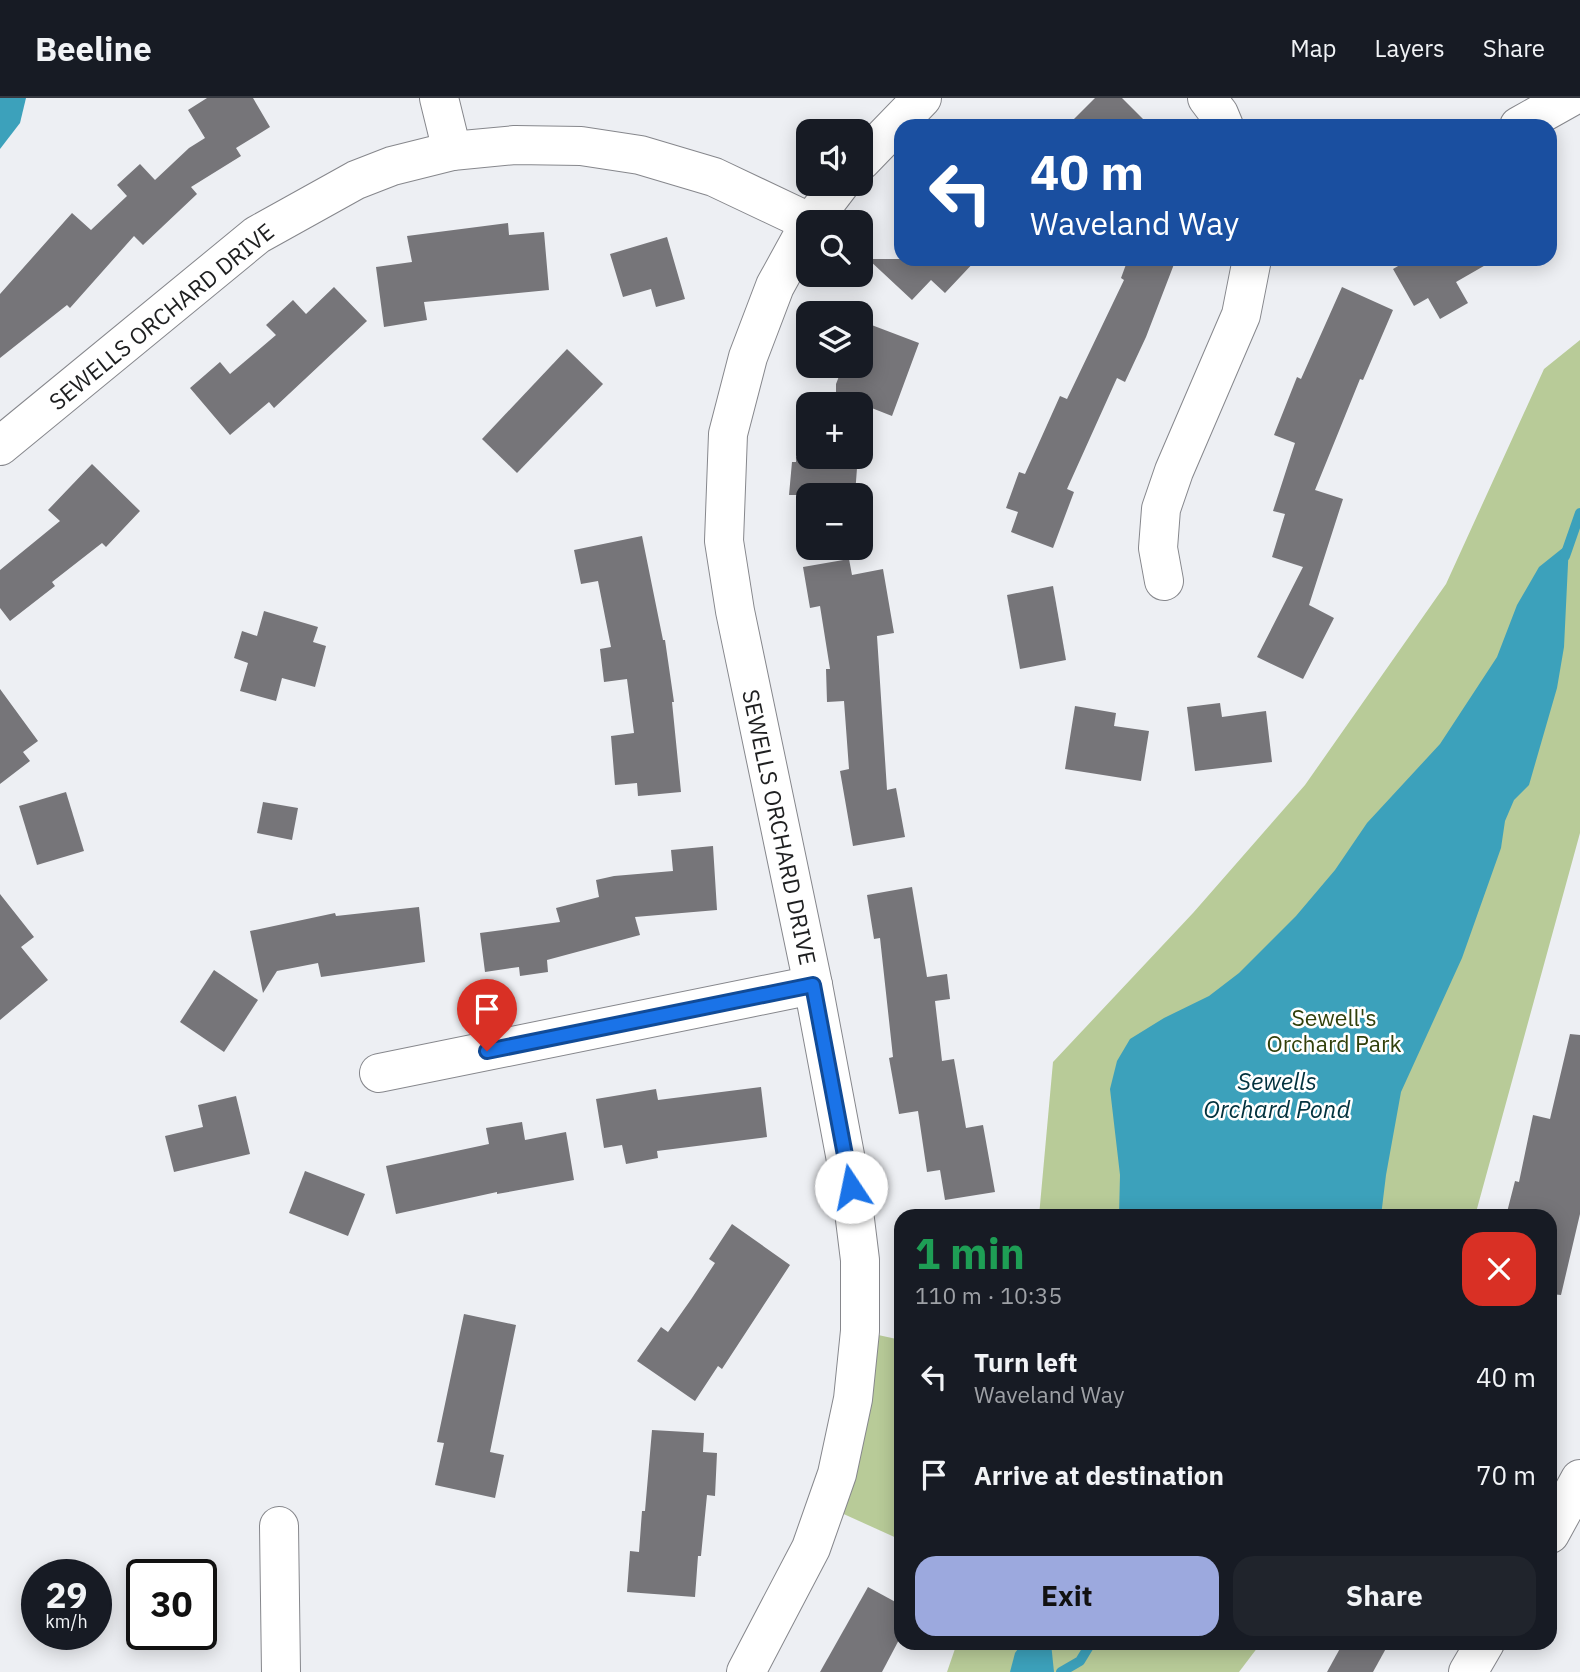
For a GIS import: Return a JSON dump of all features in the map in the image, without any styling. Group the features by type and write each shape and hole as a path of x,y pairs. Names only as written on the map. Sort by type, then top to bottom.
{"street":[{"path":"439,98 452,152"},
{"path":"902,119 922,98"},
{"path":"1207,98 1221,119"},
{"path":"1532,119 1569,98"},
{"path":"873,149 894,127"},
{"name":"SEWELLS ORCHARD DRIVE","path":"0,446 257,235 356,180 392,166 452,152 515,145 582,146 640,155 713,177 796,217"},
{"name":"SEWELLS ORCHARD DRIVE","path":"819,210 830,196"},
{"name":"SEWELLS ORCHARD DRIVE","path":"746,1672 811,1548 837,1474 852,1399 860,1331 860,1260 851,1187 813,985 735,611 724,541 728,434 748,356 775,286 796,247"},
{"path":"1164,581 1158,548 1161,509 1174,471 1241,315 1251,266"},
{"path":"379,1073 813,985"},
{"path":"1557,1521 1580,1479"},
{"path":"279,1526 281,1672"},
{"path":"1468,1672 1481,1650"}],"green space":[{"name":"Sewell's Orchard Park","path":"1580,340 1580,833 1477,1209 1040,1209 1053,1062 1193,913 1305,785 1446,584 1544,369"},
{"path":"860,1331 894,1338 894,1537 826,1506"},
{"path":"955,1650 1256,1650 1239,1672 947,1672"}],"water":[{"path":"0,98 26,98 20,123 0,149"},
{"name":"Sewells Orchard Pond","path":"1569,543 1564,647 1557,688 1529,785 1514,800 1505,821 1501,848 1462,958 1401,1092 1382,1209 1119,1209 1120,1175 1110,1089 1117,1061 1130,1039 1164,1018 1209,996 1239,973 1296,916 1335,870 1367,823 1440,744 1497,657 1517,605 1539,567"},
{"path":"1017,1650 1052,1650 1054,1672 1010,1672"}],"building":[{"path":"207,98 253,98 270,127 236,148 241,156 191,187 197,194 143,245 134,236 70,308 67,305 0,358 0,294 72,213 91,230 127,196 117,185 140,164 155,180 189,148 205,138 188,110"},
{"path":"1095,98 1122,98 1143,119 1074,119"},
{"path":"508,223 509,235 544,232 549,290 424,302 427,320 384,327 376,267 412,262 407,236"},
{"path":"667,237 685,299 656,307 651,289 623,297 610,254"},
{"path":"873,259 894,259 894,266 970,266 945,293 931,280 912,300 873,264"},
{"path":"1125,266 1173,266 1125,382 1117,378 1067,489 1074,492 1053,548 1011,532 1018,512 1006,508 1019,472 1025,474 1060,396 1067,399 1124,280 1121,278"},
{"path":"1398,266 1484,266 1456,282 1468,303 1440,319 1428,298 1414,306 1393,269"},
{"path":"334,287 367,321 274,408 269,402 230,435 190,388 220,362 230,374 276,335 266,325 293,300 306,314"},
{"path":"1342,287 1393,310 1363,380 1360,379 1315,490 1343,499 1309,605 1334,618 1303,679 1257,657 1303,567 1272,557 1285,514 1273,511 1295,443 1274,435 1297,377 1301,379"},
{"path":"873,326 919,343 892,416 873,409 873,392 836,392 838,378 873,378"},
{"path":"567,349 603,384 517,473 482,439"},
{"path":"792,462 796,462 796,469 857,469 856,483 796,483 796,495 789,495"},
{"path":"92,464 140,511 106,547 102,543 52,582 55,586 10,621 0,608 0,570 60,521 48,510"},
{"path":"642,536 665,640 674,702 681,792 638,796 637,783 615,785 611,736 634,733 627,679 604,682 600,649 611,647 598,581 581,584 574,550"},
{"path":"849,560 852,575 883,569 894,633 877,636 887,790 896,788 905,837 853,846 840,771 849,769 844,701 827,702 826,669 830,669 820,606 810,608 803,567"},
{"path":"1053,586 1066,660 1020,669 1007,595"},
{"path":"264,611 318,627 313,642 326,646 315,687 282,678 276,701 240,691 248,663 234,658 242,631 257,636"},
{"path":"0,689 38,741 23,752 30,761 0,784"},
{"path":"1220,703 1222,717 1266,711 1272,762 1195,771 1187,707"},
{"path":"1075,706 1116,713 1114,726 1149,731 1141,781 1065,769"},
{"path":"66,792 84,851 37,865 19,806"},
{"path":"263,802 298,808 292,840 257,833"},
{"path":"713,846 717,910 635,917 640,935 547,960 548,972 520,976 519,967 485,972 480,933 560,922 556,908 599,897 596,880 673,871 671,850"},
{"path":"912,887 927,977 947,974 950,999 935,1001 942,1061 954,1059 966,1128 983,1125 995,1192 945,1200 940,1170 927,1172 918,1111 899,1114 889,1058 893,1057 880,938 874,939 867,895"},
{"path":"0,894 34,937 21,947 48,980 0,1020"},
{"path":"419,907 425,962 321,977 318,963 277,971 263,993 250,931 335,913 336,916"},
{"path":"214,970 258,1000 224,1052 180,1022"},
{"path":"1570,1034 1580,1035 1580,1214 1561,1295 1557,1295 1557,1209 1508,1209 1515,1181 1519,1182 1533,1115 1550,1119"},
{"path":"761,1087 767,1137 657,1151 658,1158 626,1164 622,1145 604,1148 596,1099 656,1089 658,1100"},
{"path":"236,1096 250,1154 174,1172 165,1136 203,1127 198,1105"},
{"path":"522,1122 525,1140 566,1132 574,1180 497,1192 396,1214 386,1166 489,1144 486,1128"},
{"path":"305,1171 365,1194 348,1236 289,1213"},
{"path":"732,1224 790,1265 722,1369 718,1366 695,1401 637,1361 661,1327 668,1332 692,1298 715,1263 709,1259"},
{"path":"464,1314 516,1325 490,1452 504,1455 495,1498 435,1485 444,1443 437,1442"},
{"path":"652,1430 704,1433 703,1452 717,1453 715,1496 707,1495 695,1597 627,1592 630,1551 639,1552"},
{"path":"868,1587 894,1601 894,1649 882,1672 820,1672"},
{"path":"1339,1650 1385,1650 1373,1672 1327,1672"}],"waterway":[{"path":"1565,556 1580,513"},
{"path":"1061,1672 1080,1661 1087,1650"}],"route":[{"path":"487,1051 813,985 851,1187"}]}
